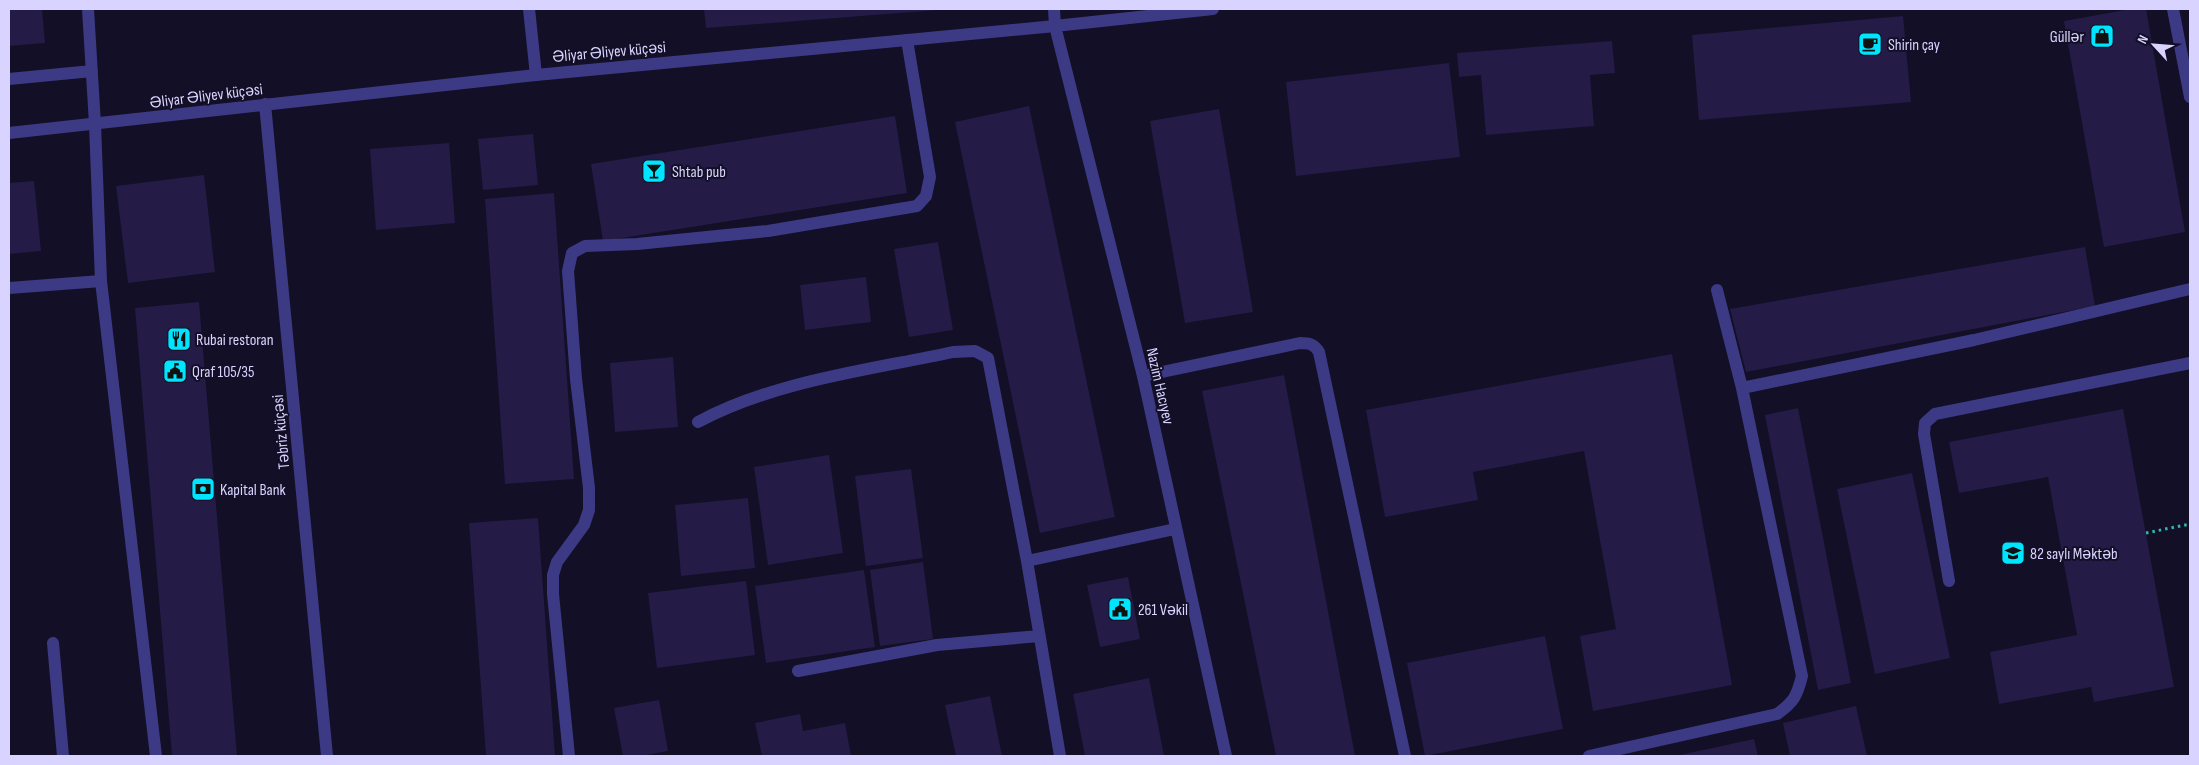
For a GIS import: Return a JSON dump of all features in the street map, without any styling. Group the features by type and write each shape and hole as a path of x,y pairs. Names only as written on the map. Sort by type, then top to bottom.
{"street":[{"path":"88,9 95,124 101,281 156,756"},
{"path":"529,9 536,74"},
{"name":"Nazim Hacıyev","path":"1054,9 1055,26 1142,376 1226,756"},
{"name":"Əliyar Əliyev küçəsi","path":"9,133 536,74 1055,26 1213,9"},
{"path":"2173,9 2190,97"},
{"path":"569,756 553,594 553,575 557,562 584,524 589,510 589,488 576,379 568,271 572,253 585,246 637,244 768,231 917,206 926,196 930,177 907,40"},
{"path":"9,79 92,71"},
{"name":"Təbriz küçəsi","path":"265,104 327,756"},
{"path":"9,288 101,281"},
{"path":"1742,388 1974,340 2190,289"},
{"path":"1589,756 1627,752 1777,714 1791,705 1798,693 1802,676 1742,388 1717,290"},
{"path":"1142,376 1300,343 1308,342 1316,346 1319,352 1347,478 1405,756"},
{"path":"698,422 720,410 773,390 954,352 975,351 988,358 1027,561 1060,756"},
{"path":"1949,582 1924,434 1925,423 1935,414 2190,363"},
{"path":"1027,561 1175,529"},
{"path":"798,671 937,645 1039,636"},
{"path":"53,643 63,756"}],"path":[{"path":"2146,533 2190,524"}],"building":[{"path":"9,9 42,9 45,43 9,46"},
{"path":"704,9 938,9 938,10 706,28"},
{"path":"2131,9 2146,9 2185,232 2104,247 2064,21"},
{"path":"1903,16 1911,102 1699,120 1692,35"},
{"path":"1612,41 1615,73 1590,75 1594,126 1486,135 1481,75 1459,77 1457,53"},
{"path":"1449,63 1460,157 1296,176 1286,82"},
{"path":"1029,106 1115,517 1040,533 955,122"},
{"path":"1219,109 1253,312 1185,323 1150,121"},
{"path":"895,116 907,193 603,241 591,164"},
{"path":"533,134 538,185 483,190 478,139"},
{"path":"449,143 455,223 376,230 370,149"},
{"path":"204,175 215,272 128,283 116,186"},
{"path":"34,181 41,251 9,254 9,183"},
{"path":"554,193 574,479 505,484 485,199"},
{"path":"938,242 953,330 909,337 894,249"},
{"path":"2085,247 2095,306 1746,372 1730,309"},
{"path":"866,277 871,322 805,330 800,285"},
{"path":"199,302 237,756 172,756 135,308"},
{"path":"1672,354 1732,685 1593,711 1580,636 1616,629 1584,451 1473,472 1478,500 1385,517 1366,410"},
{"path":"673,357 678,427 615,432 610,363"},
{"path":"1284,375 1355,756 1276,756 1202,391"},
{"path":"1798,408 1851,683 1818,690 1765,415"},
{"path":"2123,409 2174,687 2094,702 2091,687 1999,704 1990,652 2077,635 2048,477 1959,493 1949,442"},
{"path":"829,455 843,553 768,565 754,467"},
{"path":"911,469 923,558 866,566 855,476"},
{"path":"1912,473 1950,658 1875,674 1837,489"},
{"path":"748,498 755,568 681,576 675,505"},
{"path":"538,518 555,756 486,756 469,523"},
{"path":"923,562 933,639 880,646 870,570"},
{"path":"864,570 875,647 766,663 755,586"},
{"path":"1128,577 1140,639 1100,647 1087,585"},
{"path":"746,581 755,655 657,668 648,593"},
{"path":"1545,636 1563,729 1425,756 1407,663"},
{"path":"1149,678 1164,756 1085,756 1073,694"},
{"path":"990,696 1002,756 956,756 945,705"},
{"path":"659,700 668,751 641,756 623,756 614,708"},
{"path":"1856,706 1867,756 1790,756 1783,723"},
{"path":"800,714 803,731 845,723 851,756 762,756 755,723"},
{"path":"1754,739 1758,756 1680,756 1680,755"}],"place":[{"name":"Güllər","path":"2102,36"},
{"name":"Shirin çay","path":"1870,44"},
{"name":"Shtab pub","path":"654,171"},
{"name":"Rubai restoran","path":"179,339"},
{"name":"Qraf 105/35","path":"175,371"},
{"name":"Kapital Bank","path":"203,489"},
{"name":"82 saylı Məktəb","path":"2013,553"},
{"name":"261 Vəkil","path":"1120,609"}]}
